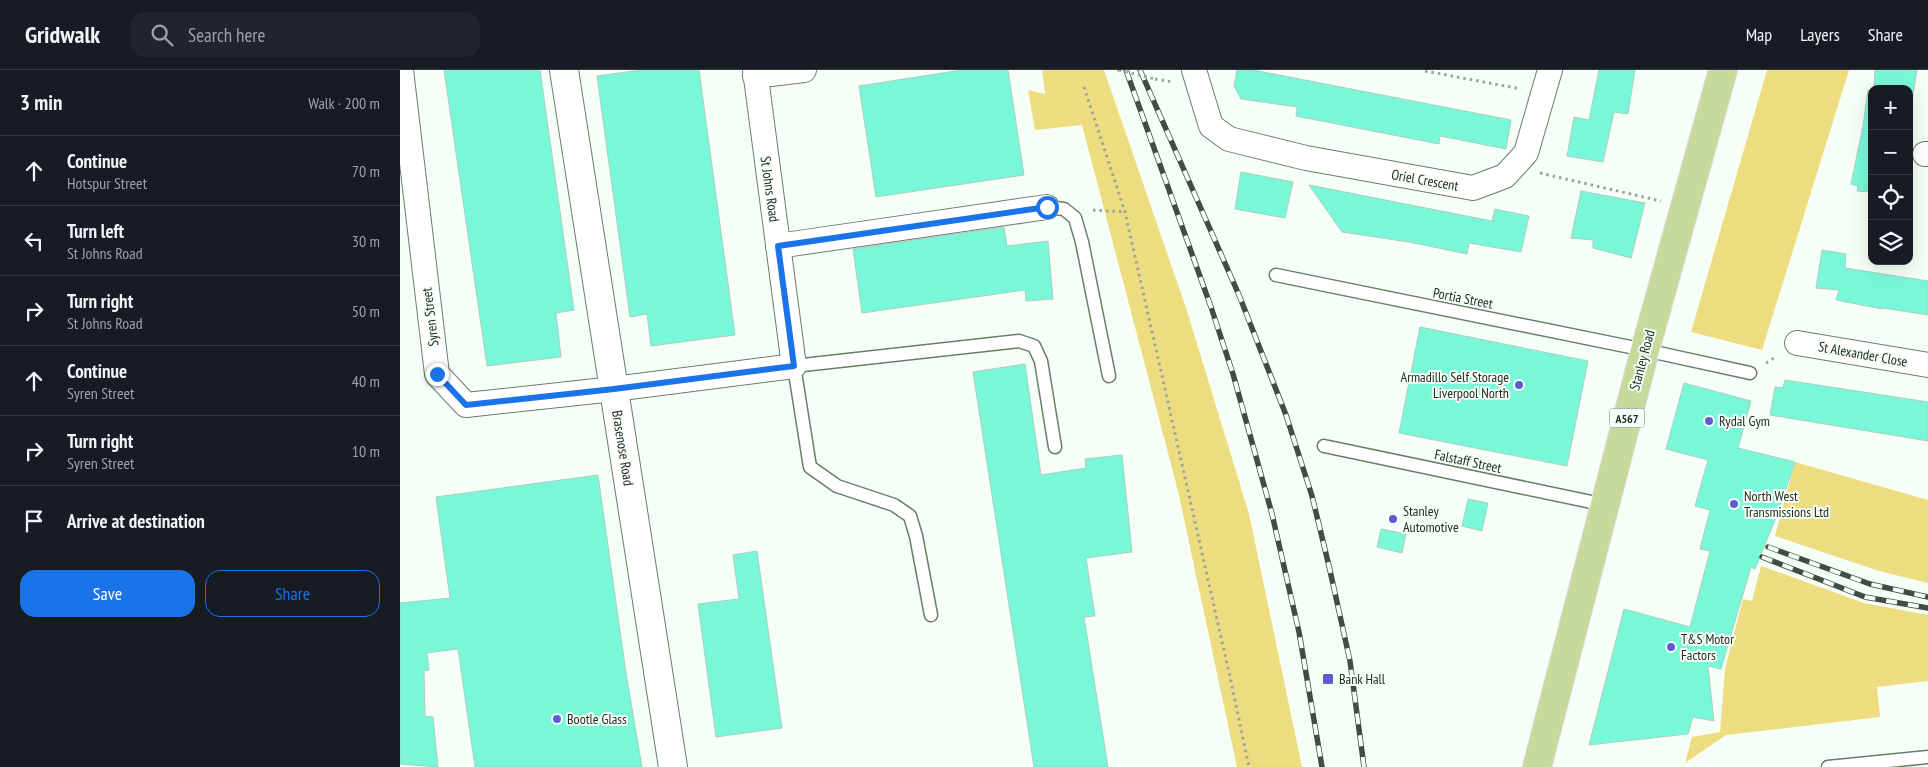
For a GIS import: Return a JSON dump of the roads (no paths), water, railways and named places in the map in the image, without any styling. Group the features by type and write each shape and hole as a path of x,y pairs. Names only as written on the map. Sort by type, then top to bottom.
{"main road":[{"name":"Brasenose Road","path":"564,70 673,767"},
{"name":"Stanley Road","path":"1537,767 1645,350 1724,70"}],"street":[{"name":"Syren Street","path":"401,70 437,374 466,405 614,389"},
{"path":"755,73 804,70"},
{"name":"Oriel Crescent","path":"1194,70 1211,126 1229,139 1306,158 1473,188 1505,176 1526,153 1550,70"},
{"name":"St Johns Road","path":"755,73 794,366"},
{"path":"778,246 1047,207"},
{"name":"St Alexander Close","path":"1797,343 1928,365"},
{"path":"614,389 794,366"}],"lane":[{"path":"1047,207 1064,209 1075,218 1082,242 1109,376"},
{"name":"Portia Street","path":"1276,275 1750,373"},
{"path":"931,615 916,536 910,516 894,505 837,486 810,467 794,366 1019,341 1034,346 1041,361 1055,448"},
{"name":"Falstaff Street","path":"1324,446 1606,505"},
{"path":"1828,767 1928,757"}],"railway":[{"path":"1126,70 1233,374 1272,514 1299,632 1322,767"},
{"path":"1140,70 1239,295 1286,415 1312,496 1329,566 1350,661 1364,767"},
{"path":"1768,547 1870,584 1928,597"},
{"path":"1762,557 1865,597 1928,608"}],"place":[{"name":"Armadillo Self Storage Liverpool North","path":"1519,385"},
{"name":"Rydal Gym","path":"1709,421"},
{"name":"North West Transmissions Ltd","path":"1734,504"},
{"name":"Stanley Automotive","path":"1393,519"},
{"name":"T&S Motor Factors","path":"1671,647"},
{"name":"Bank Hall","path":"1328,679"},
{"name":"Bootle Glass","path":"557,719"}]}
